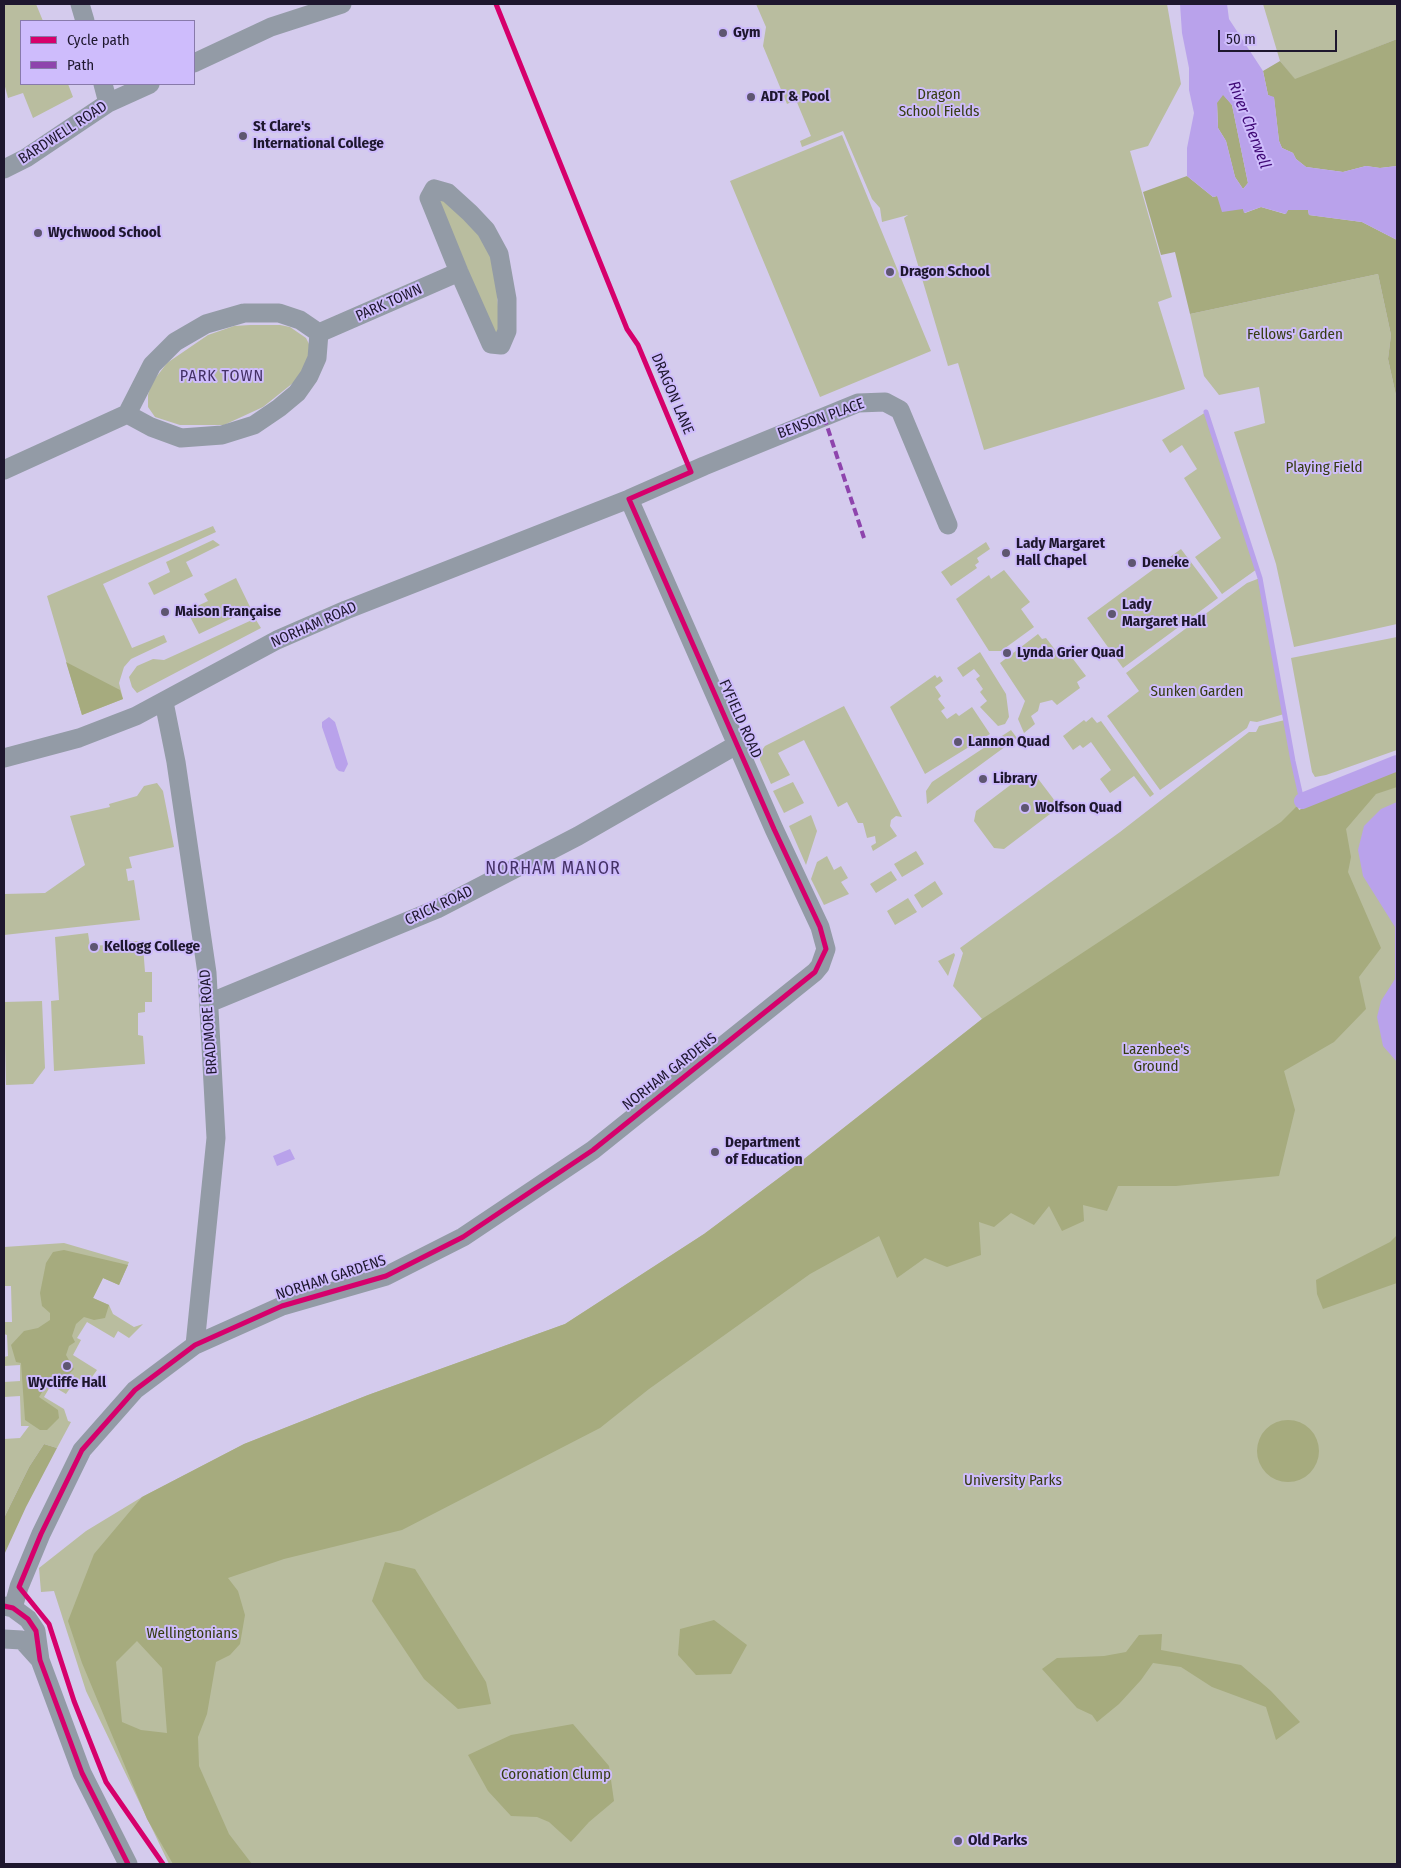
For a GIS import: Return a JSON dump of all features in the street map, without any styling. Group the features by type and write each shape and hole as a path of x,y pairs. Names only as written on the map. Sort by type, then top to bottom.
{"street":[{"path":"80,4 85,20"},
{"path":"195,63 271,26 342,4"},
{"path":"103,85 108,103"},
{"name":"BARDWELL ROAD","path":"4,169 26,158 108,103 148,85"},
{"path":"434,189 448,193 470,213 486,230 499,254 507,299 507,331 501,345 491,344 458,272 429,198 434,189"},
{"name":"PARK TOWN","path":"319,333 458,272"},
{"path":"4,470 127,414 152,365 175,342 206,324 244,313 279,314 300,320 319,333 317,358 309,376 296,393 285,403 254,425 222,435 180,438 151,427 127,414"},
{"name":"BENSON PLACE","path":"628,499 841,409 858,403 885,402 900,410 904,416 948,525"},
{"name":"NORHAM ROAD","path":"4,758 79,738 136,716 277,640 346,610 628,499"},
{"name":"FYFIELD ROAD","path":"628,499 774,829 820,926 826,949"},
{"name":"BRADMORE ROAD","path":"164,702 200,918 209,1003 216,1138 195,1344"},
{"name":"CRICK ROAD","path":"209,1003 437,909 578,836 738,744"},
{"name":"NORHAM GARDENS","path":"8,1607 82,1450 134,1390 195,1344 282,1306 386,1276 463,1237 592,1150 616,1131 815,972 826,949"},
{"path":"8,1607 22,1640 40,1660"},
{"path":"8,1607 28,1619 36,1631 40,1660 82,1773 128,1864"},
{"path":"4,1639 22,1640"}],"green space":[{"path":"4,4 36,4 43,20 20,20 20,85 68,85 73,97 33,118 23,93 8,98 4,83"},
{"name":"Dragon School Fields","path":"756,4 1167,4 1181,84 1148,146 1130,151 1172,297 1158,302 1185,389 984,450 958,363 948,366 904,218 908,215 882,222 880,208 872,199 843,131 802,147 800,141 811,136 796,100 787,104 763,46 766,27"},
{"path":"1263,4 1397,4 1397,39 1295,80 1280,61"},
{"path":"1397,39 1397,166 1380,168 1366,166 1343,172 1306,167 1296,159 1293,153 1282,148 1279,141 1274,98 1268,95 1263,71 1280,61 1295,79"},
{"path":"1223,94 1232,105 1248,183 1243,189 1235,177 1226,141 1218,128 1217,102"},
{"path":"842,135 931,351 820,397 730,181"},
{"path":"1187,176 1213,197 1217,196 1243,209 1245,213 1261,207 1285,214 1288,210 1308,210 1309,215 1362,222 1397,240 1397,400 1388,359 1391,335 1378,274 1190,314 1175,252 1161,255 1143,192"},
{"path":"441,198 458,206 494,253 500,333 491,333 434,204"},
{"name":"Playing Field","path":"1378,274 1391,335 1388,359 1397,400 1397,624 1294,647 1276,564 1234,432 1265,423 1259,387 1219,395 1204,376 1190,314"},
{"path":"234,326 290,327 306,338 310,346 309,355 298,379 263,407 224,425 180,425 155,417 148,407 148,395 151,384 167,363 208,335"},
{"path":"1206,412 1257,569 1222,594 1195,557 1221,538 1184,478 1197,469 1182,445 1170,453 1162,440"},
{"path":"213,526 216,532 103,584 132,648 164,635 167,642 131,659 124,667 119,683 123,699 82,715 47,596"},
{"path":"213,540 220,545 186,562 193,576 154,595 148,583 170,572 166,562"},
{"path":"986,542 990,549 977,558 979,562 975,565 977,568 951,586 941,572"},
{"path":"1181,549 1218,598 1123,668 1087,618"},
{"path":"1004,570 1030,602 1021,609 1034,627 1001,651 989,651 956,599 989,575 991,579"},
{"path":"236,578 251,609 199,634 187,611 208,601 204,594"},
{"name":"Sunken Garden","path":"1260,578 1284,714 1257,722 1250,721 1247,728 1160,790 1107,716 1139,691 1126,673 1247,583"},
{"path":"252,620 256,620 261,628 137,693 132,687 129,677 137,666 153,659 164,660"},
{"path":"1038,634 1042,639 1046,638 1063,660 1070,655 1086,676 1077,682 1080,688 1057,705 1052,700 1040,703 1038,711 1031,716 1035,724 1024,733 1018,719 1025,701 1000,663"},
{"path":"1397,637 1397,750 1326,775 1315,777 1312,772 1291,658"},
{"path":"980,652 1006,694 1009,717 1005,724 998,726 980,707 987,701 980,692 983,689 976,679 980,676 974,669 963,677 957,668"},
{"path":"66,662 120,690 123,699 82,715"},
{"path":"935,675 937,678 940,676 943,681 935,687 941,696 938,699 945,708 941,711 947,719 956,713 959,716 972,707 990,734 925,774 890,707"},
{"path":"844,706 902,817 896,816 891,820 890,826 897,836 873,851 871,846 876,843 875,836 867,838 863,823 858,823 847,802 838,807 804,740 778,753 790,775 771,784 760,760 760,753 765,746"},
{"path":"1092,717 1097,723 1101,721 1154,794 1150,797 1134,776 1110,793 1100,779 1111,770 1091,742 1083,748 1080,745 1073,750 1063,736 1084,720 1086,722"},
{"name":"University Parks","path":"1285,720 1300,792 1297,806 1299,810 1397,769 1397,1864 169,1864 86,1691 54,1591 41,1592 39,1568 86,1531 142,1497 244,1444 368,1395 565,1324 704,1234 799,1163 982,1019 953,986 963,953 960,948 1120,832 1249,732 1256,732 1259,726"},
{"path":"1011,730 1017,738 927,804 926,791 932,782"},
{"path":"1397,771 1397,787 1376,794 1346,829 1351,857 1348,872 1381,948 1359,977 1366,1009 1334,1042 1284,1071 1295,1110 1279,1176 1176,1186 1118,1186 1107,1211 1083,1205 1084,1221 1062,1231 1049,1206 1034,1225 1011,1213 994,1227 979,1222 981,1255 947,1267 925,1258 897,1278 879,1236 810,1274 649,1389 600,1428 402,1530 284,1559 228,1578 238,1591 245,1615 240,1644 230,1655 216,1662 207,1714 198,1737 199,1766 229,1834 252,1864 173,1864 147,1819 82,1663 68,1621 94,1554 142,1497 244,1444 368,1395 565,1324 704,1234 799,1163 982,1019 1281,822 1297,806 1299,810","holes":["137,1641 162,1668 167,1733 141,1730 122,1722 116,1662"]},
{"path":"1025,774 1036,776 1055,801 1054,811 1004,849 994,848 974,821 976,811"},
{"path":"793,782 804,803 784,813 773,791"},
{"path":"157,783 163,791 174,847 129,857 132,868 126,869 128,881 134,880 140,920 4,935 4,894 45,893 85,865 70,816 110,807 109,804 137,796 144,786"},
{"path":"811,815 817,831 806,865 789,826"},
{"path":"916,851 924,864 902,877 894,864"},
{"path":"827,856 834,870 841,866 848,878 841,882 849,894 824,905 811,879 817,862"},
{"path":"891,871 897,880 876,893 870,884"},
{"path":"935,881 943,894 922,908 914,895"},
{"path":"908,898 917,912 895,925 887,911"},
{"path":"88,933 90,946 124,944 128,941 149,941 149,946 143,946 145,972 152,972 152,1002 145,1002 145,1012 138,1013 138,1035 143,1036 145,1064 54,1071 51,1001 59,1000 55,937"},
{"path":"954,953 955,955 948,976 938,961"},
{"path":"42,1001 45,1068 33,1084 6,1085 4,1002"},
{"path":"1397,1235 1397,1283 1323,1309 1317,1294 1316,1280 1390,1242"},
{"path":"64,1243 129,1262 119,1285 103,1278 93,1298 109,1305 113,1314 134,1327 143,1324 129,1338 118,1331 114,1338 87,1322 77,1338 81,1340 73,1355 97,1370 87,1384 77,1378 66,1394 51,1385 44,1397 64,1409 68,1421 71,1422 57,1448 44,1444 29,1467 4,1518 4,1439 20,1438 29,1426 21,1426 20,1396 4,1397 4,1382 20,1381 20,1365 4,1366 4,1357 8,1356 4,1322 12,1322 11,1286 4,1286 4,1247"},
{"path":"64,1250 128,1265 119,1285 103,1278 93,1298 109,1305 105,1318 94,1320 84,1317 76,1324 72,1336 75,1342 69,1346 66,1355 74,1369 64,1379 47,1384 39,1397 58,1410 59,1418 47,1430 40,1430 25,1420 21,1363 16,1362 11,1345 24,1331 38,1328 50,1320 50,1313 42,1306 40,1293 46,1263 53,1252"},
{"path":"1288,1420 1305,1425 1310,1429 1314,1434 1319,1451 1314,1468 1310,1473 1305,1477 1288,1482 1271,1477 1266,1473 1262,1468 1257,1451 1262,1434 1266,1429 1271,1425"},
{"path":"44,1444 57,1448 26,1507 4,1555 4,1518 29,1467"},
{"path":"385,1562 415,1569 486,1682 491,1704 458,1709 424,1679 372,1601"},
{"path":"714,1620 747,1645 731,1674 696,1675 678,1655 680,1629"},
{"path":"1162,1634 1161,1650 1241,1665 1271,1691 1300,1722 1276,1740 1266,1707 1212,1687 1181,1667 1153,1663 1141,1680 1119,1704 1097,1722 1092,1715 1077,1708 1042,1669 1057,1658 1104,1656 1126,1652 1139,1635"},
{"name":"Coronation Clump","path":"573,1724 609,1766 614,1801 589,1822 571,1842 549,1822 537,1817 511,1816 488,1791 468,1755 511,1735"}],"water":[{"name":"River Cherwell","path":"1180,4 1227,4 1229,19 1263,71 1268,95 1274,97 1279,141 1282,148 1293,153 1296,159 1306,167 1343,172 1366,166 1380,168 1397,166 1397,240 1362,222 1309,215 1308,210 1288,210 1286,214 1261,207 1244,213 1243,209 1222,212 1217,196 1213,197 1187,176 1187,148 1194,113 1189,90 1189,68 1182,33","holes":["1223,95 1232,105 1248,183 1243,189 1235,177 1226,141 1218,128 1217,103"]},
{"path":"329,717 335,722 348,764 344,772 336,768 322,727 322,722"},
{"path":"1397,802 1397,1062 1383,1046 1377,1017 1381,1001 1395,979 1395,927 1363,876 1358,850 1364,826 1381,809"},
{"path":"290,1149 295,1159 277,1166 273,1156"}],"waterway":[{"path":"1206,412 1260,578 1302,801"},
{"path":"1302,801 1397,763"}],"marked path":[{"path":"824,417 864,538"}],"cycle path":[{"name":"DRAGON LANE","path":"163,1864 106,1782 74,1701 49,1624 19,1587 41,1534 82,1450 135,1390 195,1345 282,1306 386,1276 463,1237 593,1150 815,972 826,949 820,927 774,829 629,499 691,472 638,345 627,329 496,4"},
{"path":"4,1606 13,1608 28,1619 36,1631 40,1660 82,1773 128,1864"}],"place":[{"name":"Gym","path":"723,33"},
{"name":"ADT & Pool","path":"751,97"},
{"name":"St Clare's International College","path":"243,136"},
{"name":"Wychwood School","path":"38,233"},
{"name":"Dragon School","path":"890,272"},
{"name":"Lady Margaret Hall Chapel","path":"1006,553"},
{"name":"Deneke","path":"1132,563"},
{"name":"Maison Française","path":"165,612"},
{"name":"Lady Margaret Hall","path":"1112,614"},
{"name":"Lynda Grier Quad","path":"1007,653"},
{"name":"Lannon Quad","path":"958,742"},
{"name":"Library","path":"983,779"},
{"name":"Wolfson Quad","path":"1025,808"},
{"name":"Kellogg College","path":"94,947"},
{"name":"Department of Education","path":"715,1152"},
{"name":"Wycliffe Hall","path":"67,1366"},
{"name":"Old Parks","path":"958,1841"}],"district":[{"name":"PARK TOWN","path":"222,377"},
{"name":"NORHAM MANOR","path":"553,869"}],"park label":[{"name":"Fellows' Garden","path":"1295,335"},
{"name":"Lazenbee's Ground","path":"1156,1058"},
{"name":"Wellingtonians","path":"192,1634"}]}
